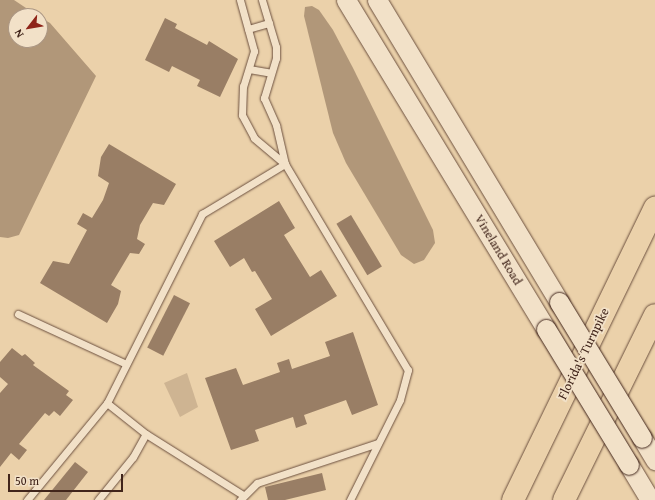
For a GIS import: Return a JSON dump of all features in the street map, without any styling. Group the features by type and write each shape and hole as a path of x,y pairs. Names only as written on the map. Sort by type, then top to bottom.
{"highway":[{"name":"Florida's Turnpike","path":"513,500 655,208"},
{"path":"564,500 655,314"}],"street":[{"name":"Vineland Road","path":"346,0 650,500"},
{"name":"Vineland Road","path":"377,0 655,460"}],"lane":[{"path":"240,0 254,51 242,86 242,116 254,138 285,164"},
{"path":"262,0 276,47 276,58 264,98 276,125 285,164 408,370 400,400 350,500"},
{"path":"248,29 268,22"},
{"path":"249,69 271,73"},
{"path":"27,500 107,403 202,214 285,164"},
{"path":"18,314 126,364"},
{"path":"107,403 146,434 241,497 257,484 378,443"},
{"path":"98,500 132,457 146,434"}],"shaded area":[{"path":"0,0 14,0 26,8 8,8 8,48 48,48 48,22 96,76 19,235 8,238 0,237"},
{"path":"312,6 319,10 333,30 433,230 435,243 424,260 414,264 401,255 346,163 333,133 304,16 305,7"},
{"path":"187,373 198,407 180,417 164,383"}],"building":[{"path":"165,18 177,24 175,28 207,45 209,41 238,59 220,97 197,86 200,80 172,66 169,72 145,60"},
{"path":"109,144 176,184 164,205 153,203 140,225 137,239 145,244 139,254 130,253 111,285 121,291 118,304 107,323 40,283 53,261 69,264 87,230 77,224 83,213 92,218 103,200 109,183 98,176 101,157"},
{"path":"279,201 295,228 284,235 310,277 321,270 337,296 271,336 255,309 272,299 255,271 252,272 244,258 230,267 214,241"},
{"path":"351,215 382,266 367,275 336,224"},
{"path":"174,295 190,303 163,356 147,348"},
{"path":"353,332 378,405 352,415 346,400 304,415 307,424 296,428 293,417 255,430 259,441 231,450 205,378 236,368 243,385 280,372 277,363 289,359 292,369 330,356 325,342"},
{"path":"12,348 22,356 25,354 35,363 33,365 69,391 66,395 73,400 60,416 54,411 49,416 45,413 19,444 27,450 19,460 11,453 0,467 0,393 8,384 0,377 0,362"},
{"path":"75,462 88,472 66,500 44,500"},
{"path":"322,473 326,490 285,500 268,500 265,487"}]}
